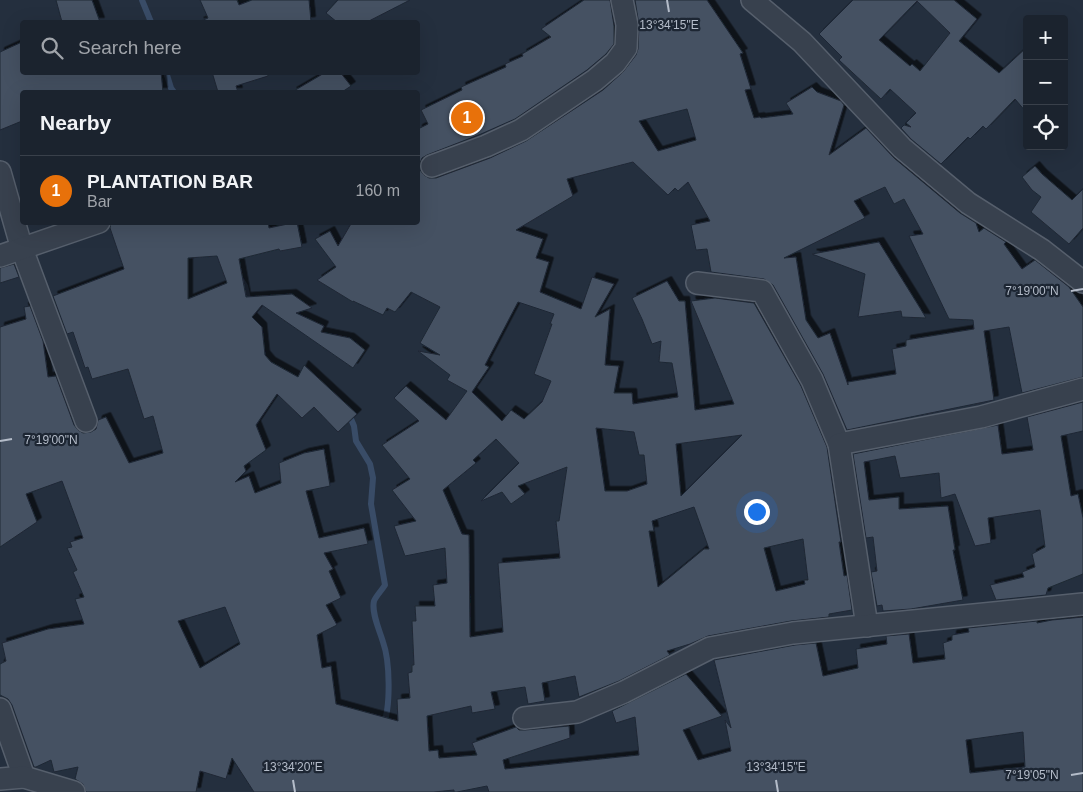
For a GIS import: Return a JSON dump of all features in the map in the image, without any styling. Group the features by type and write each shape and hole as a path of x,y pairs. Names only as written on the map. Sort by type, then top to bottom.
{"street":[{"path":"432,166 486,146 521,130 595,80 626,48 627,25 622,0"},
{"path":"752,0 802,42 902,148 968,203 1042,250 1083,282"},
{"path":"0,172 22,249 86,421"},
{"path":"0,256 90,225"},
{"path":"697,283 762,291 812,380 839,444 867,626"},
{"path":"839,444 981,417 1083,389"},
{"path":"524,718 577,712 624,692 710,648 793,633 1083,604"},
{"path":"0,709 24,777"},
{"path":"0,779 24,777 74,792"}],"building":[{"path":"56,0 92,0 99,20 61,20"},
{"path":"200,0 237,0 239,5 252,0 309,0 311,20 204,20 208,18"},
{"path":"338,0 410,0 371,20 335,20 326,13"},
{"path":"584,0 610,0 614,26 614,44 606,54 587,70 515,119 427,155 422,158 420,163 420,128 428,124 421,110 462,90 461,87 506,67 505,64 523,56 522,54 551,37 541,29"},
{"path":"635,0 707,0 743,53 740,54 751,89 745,90 754,118 793,114 786,103 812,87 817,92 841,101 844,105 829,155 866,128 894,158 960,213 976,223 979,232 984,228 1006,242 1004,244 1022,269 1035,260 1069,287 1083,307 1083,377 1022,393 1009,327 984,331 994,400 847,430 823,374 773,285 764,279 711,272 707,249 696,250 691,225 710,221 688,182 678,191 675,188 668,195 633,162 567,179 573,196 516,230 543,239 536,258 549,262 540,292 581,309 592,277 614,284 595,317 610,309 605,365 619,366 614,393 632,393 633,404 678,397 672,363 659,362 661,341 652,344 632,298 667,281 679,301 685,301 695,410 734,404 691,301 715,298 754,303 801,386 827,447 844,576 847,575 852,610 829,614 829,617 791,621 708,636 667,651 670,655 619,681 579,697 575,676 542,683 545,701 528,704 525,687 491,692 495,709 472,713 471,706 427,716 429,751 438,750 439,758 477,755 472,743 516,727 519,730 525,730 569,726 570,738 503,760 505,769 639,755 635,717 616,723 612,711 686,674 722,716 683,730 698,760 731,751 725,720 731,728 714,660 816,643 823,676 858,668 856,649 887,644 886,636 909,634 913,663 945,659 943,643 952,640 952,635 969,632 968,628 1037,621 1037,623 1083,617 1083,792 489,792 487,786 457,792 454,792 454,790 434,792 254,792 232,758 226,779 200,771 196,792 86,792 83,784 75,779 78,767 54,772 51,760 34,767 12,705 8,699 0,695 0,664 6,661 2,643 48,629 84,624 75,599 84,597 73,572 77,570 67,548 72,547 70,542 83,538 62,481 26,494 37,522 0,547 0,327 26,319 24,307 30,306 43,341 48,377 56,376 74,425 78,430 83,433 91,432 96,429 98,420 106,417 129,463 163,453 153,416 144,419 128,369 92,379 88,367 85,368 73,332 67,334 53,296 124,269 110,225 268,225 269,228 283,225 298,225 302,247 280,251 279,249 239,259 246,297 292,294 312,308 296,313 324,326 321,332 350,338 365,350 353,368 262,305 252,317 262,327 265,355 271,362 298,377 304,365 357,414 338,432 314,407 302,418 277,394 256,425 266,450 244,466 246,471 235,482 249,476 255,493 281,483 279,463 304,453 324,449 330,486 306,491 319,538 364,528 368,544 324,553 333,569 329,571 341,598 326,605 337,625 317,635 322,668 331,666 336,704 398,721 397,699 410,698 408,673 412,672 412,665 414,665 412,621 416,621 415,606 435,606 433,585 447,583 445,548 405,556 394,526 416,521 392,490 410,479 382,445 419,421 394,398 406,386 446,420 467,391 447,380 450,375 418,351 440,355 420,343 440,307 411,292 395,312 387,308 383,315 353,302 317,280 336,267 315,239 330,231 338,246 350,225 420,225 420,170 429,178 436,178 490,158 526,141 603,90 623,72 636,55 639,25","holes":["687,109 696,140 658,151 639,121","885,187 894,204 904,199 923,234 909,236 949,319 973,320 974,329 906,340 906,346 892,349 896,374 848,382 848,385 830,333 818,338 806,320 796,257 784,258 865,218 854,201","217,256 227,283 188,299 188,258","518,302 554,314 534,374 551,381 542,402 524,419 511,410 502,421 472,392 489,367 485,365","596,428 634,432 639,455 644,455 647,484 627,491 605,491","742,435 681,496 676,444","496,439 519,463 481,501 502,492 511,504 525,494 518,486 567,467 559,521 556,521 560,558 498,563 503,632 470,637 469,535 462,534 443,490 476,463 473,460","694,507 709,549 704,549 658,587 649,531 654,531 652,521","803,539 808,580 804,580 805,584 776,591 764,548","225,607 240,644 200,668 178,621","1023,732 1025,767 970,773 966,740"]},
{"path":"853,0 954,0 977,19 959,41 999,73 1023,51 1023,108 1015,99 986,129 983,126 970,139 968,137 941,164 901,128 904,125 911,127 906,123 916,113 890,89 881,99 839,60 842,57 819,34","holes":["917,1 950,33 920,71 912,64 910,66 879,40"]},
{"path":"20,43 20,75 161,75 163,90 20,90 20,122 0,130 0,52"},
{"path":"213,75 268,75 236,86 237,90 217,90"},
{"path":"321,75 342,75 351,86 345,90 295,90"},
{"path":"1035,166 1072,200 1083,189 1083,228 1069,244 1031,212 1041,197 1032,190 1022,177"},
{"path":"879,242 926,318 902,317 901,311 858,317 865,274 812,254"},
{"path":"14,264 19,277 0,283 0,268"},
{"path":"1083,402 1083,431 1061,436 1071,496 1078,494 1083,518 1083,574 1048,588 1046,595 996,600 990,585 1024,577 1022,572 1035,567 1032,554 1045,547 1040,510 988,518 991,543 975,546 955,494 941,498 939,473 900,478 895,456 864,462 869,500 899,497 899,509 948,506 955,550 953,550 963,600 911,609 883,611 882,605 877,606 871,572 877,571 873,537 866,538 853,454 998,425 1002,454 1033,450 1027,417"}],"waterway":[{"path":"142,0 150,20"},
{"path":"167,75 172,90"},
{"path":"240,278 245,286 249,303"},
{"path":"344,415 351,419 356,441 370,464 373,478 371,504 385,585 375,599 373,606 387,660 388,696 386,718 383,726"}],"place":[{"name":"PLANTATION BAR","path":"467,118"}]}
